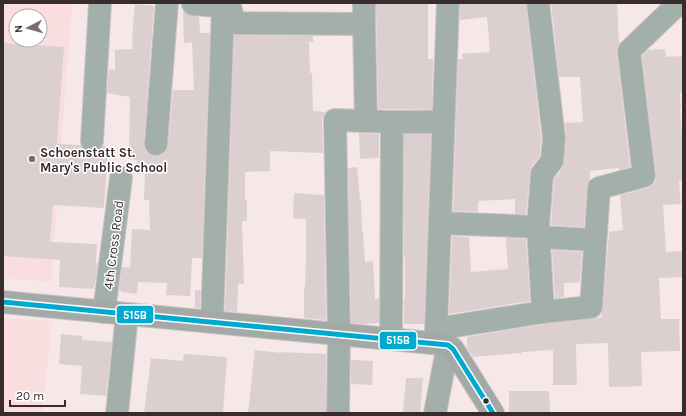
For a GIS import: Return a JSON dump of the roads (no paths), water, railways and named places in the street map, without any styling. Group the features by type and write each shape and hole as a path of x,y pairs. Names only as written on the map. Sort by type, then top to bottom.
{"main road":[{"path":"3,302 442,344 442,337"},
{"path":"442,337 453,349 493,413"}],"street":[{"path":"92,141 100,3"},
{"path":"156,144 167,3"},
{"path":"189,3 230,7 235,23 364,24"},
{"path":"364,3 366,121"},
{"path":"435,413 442,337 440,223 448,3"},
{"path":"538,3 554,138 552,161 542,174 538,232 543,312"},
{"path":"442,337 543,312 591,307 599,188 644,176 629,51 679,3"},
{"path":"212,322 223,6"},
{"path":"338,413 339,334 335,120 444,122"},
{"path":"391,339 392,122"},
{"name":"4th Cross Road","path":"104,312 121,178"},
{"path":"440,223 538,232 596,240"},
{"path":"117,413 127,314"}],"place":[{"name":"Schoenstatt St. Mary's Public School","path":"32,159"}]}
